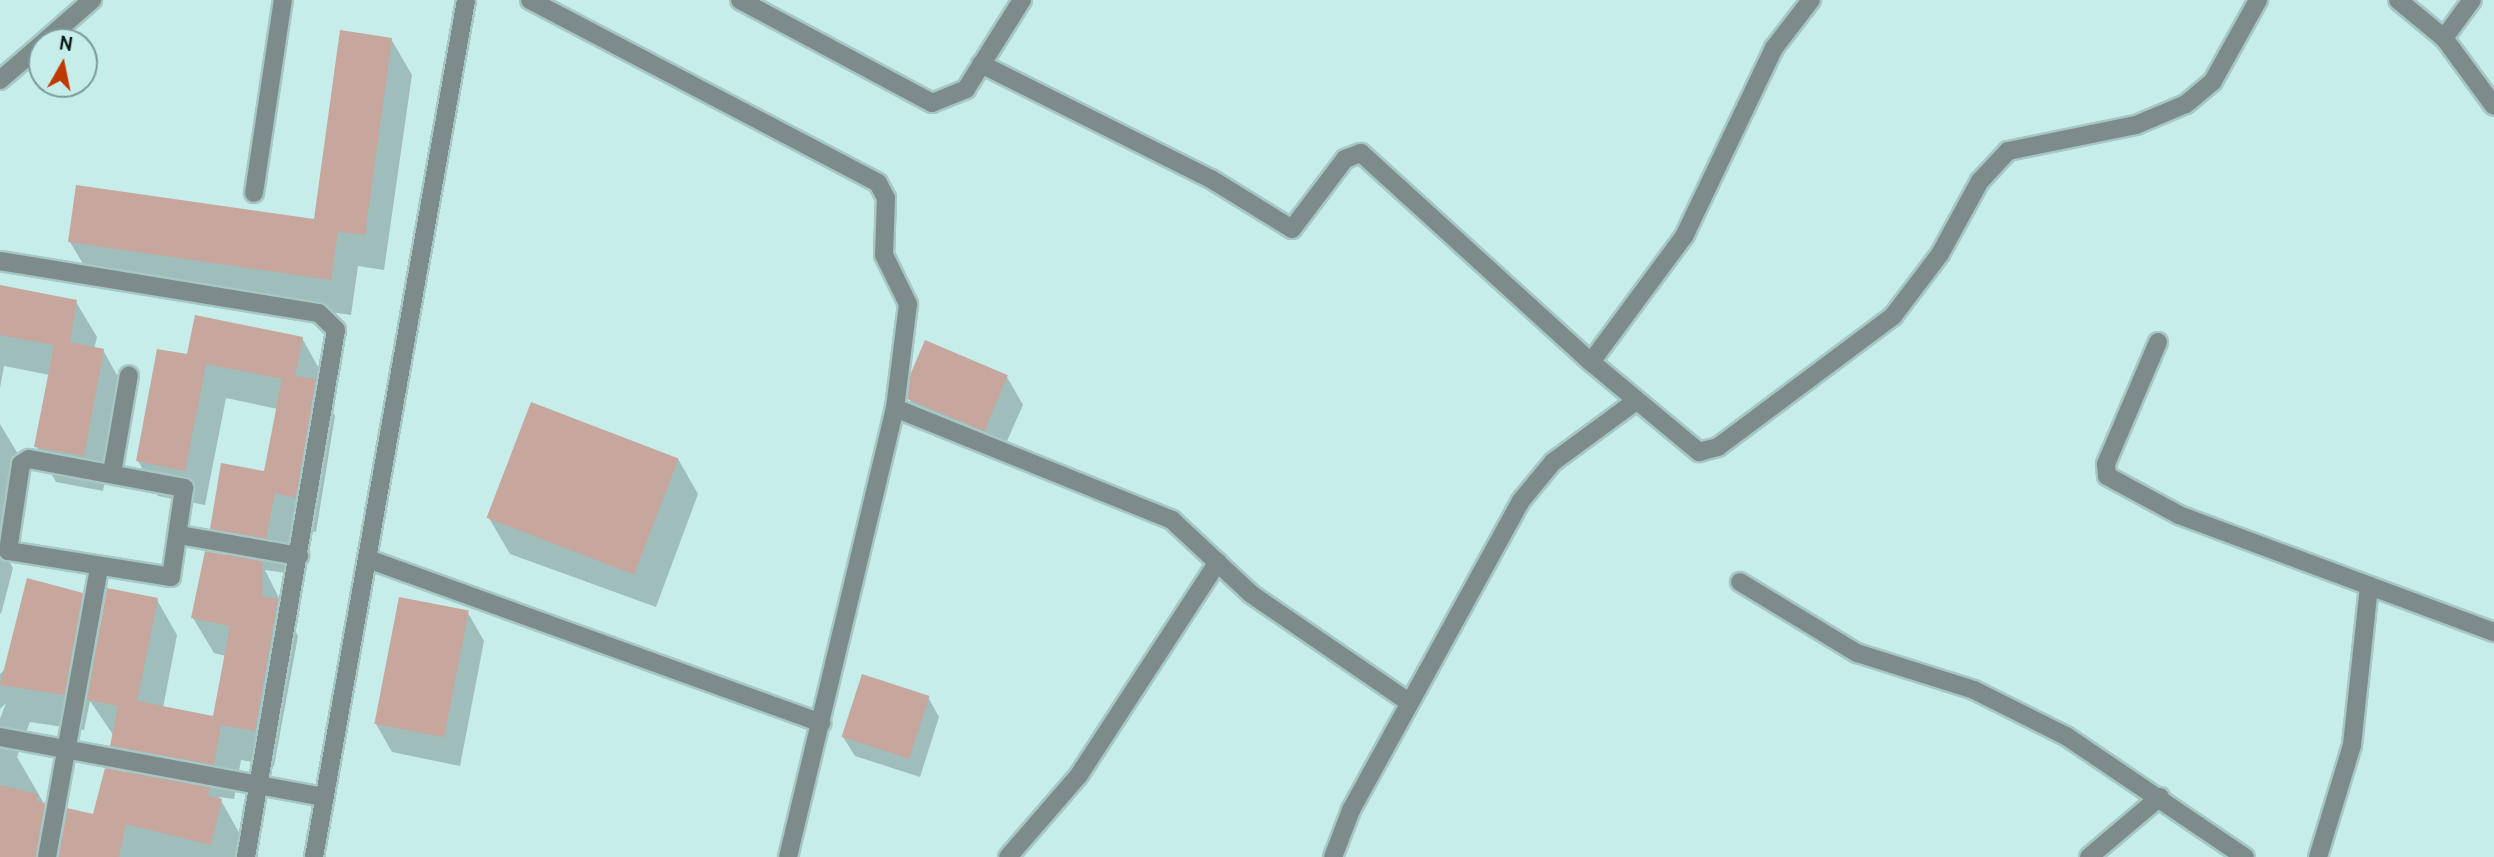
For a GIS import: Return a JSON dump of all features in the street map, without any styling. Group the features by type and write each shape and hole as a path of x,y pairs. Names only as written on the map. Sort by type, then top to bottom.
{"street":[{"path":"60,28 92,0"},
{"path":"254,193 283,0"},
{"path":"314,857 371,560 466,0"},
{"path":"530,0 877,183 886,198 884,255 908,304 895,408 788,857"},
{"path":"740,0 932,103 966,89 1022,0"},
{"path":"1591,362 1685,235 1774,48 1811,0"},
{"path":"981,64 1210,179 1292,229 1345,159 1361,153 1690,448 1707,453 1892,316 1918,288 1980,181 2008,150 2136,125 2186,104 2219,72 2258,0"},
{"path":"2398,0 2444,38 2494,106"},
{"path":"2444,38 2472,0"},
{"path":"0,80 28,56"},
{"path":"0,261 329,317 334,351 246,857"},
{"path":"2158,342 2106,464 2107,476 2179,515 2494,632"},
{"path":"112,474 130,374"},
{"path":"1333,857 1409,702 1520,502 1553,462 1636,401"},
{"path":"895,408 1147,508 1196,538 1251,594 1409,702"},
{"path":"25,460 184,488 173,572 164,580 8,551 5,519 25,460"},
{"path":"180,534 299,556"},
{"path":"371,560 821,723"},
{"path":"1007,857 1079,775 1219,562"},
{"path":"47,857 99,569"},
{"path":"1740,582 1857,653 2016,709 2160,797 2245,857"},
{"path":"2318,857 2351,745 2369,586"},
{"path":"0,737 325,797"},
{"path":"2089,857 2160,797"}],"building":[{"path":"340,30 392,38 365,235 338,232 331,280 68,242 76,185 314,219"},
{"path":"0,285 77,300 70,342 104,349 84,456 34,447 54,345 0,335"},
{"path":"195,315 303,337 295,376 316,379 296,498 275,493 266,539 210,529 221,463 264,471 282,379 206,364 185,471 136,461 157,349 187,354"},
{"path":"925,340 1008,375 984,431 901,396"},
{"path":"531,402 679,459 634,574 487,518"},
{"path":"205,551 262,561 262,596 278,599 255,731 221,725 214,765 110,746 118,706 87,700 107,588 158,598 137,701 213,716 230,626 191,618"},
{"path":"27,578 83,593 65,695 0,685"},
{"path":"399,597 469,611 444,737 374,724"},
{"path":"862,674 930,696 909,759 842,737"},
{"path":"105,768 210,787 208,796 222,799 211,845 126,824 119,857 59,857 67,808 93,814"},
{"path":"0,785 38,794 37,801 45,803 36,857 0,857"}]}
